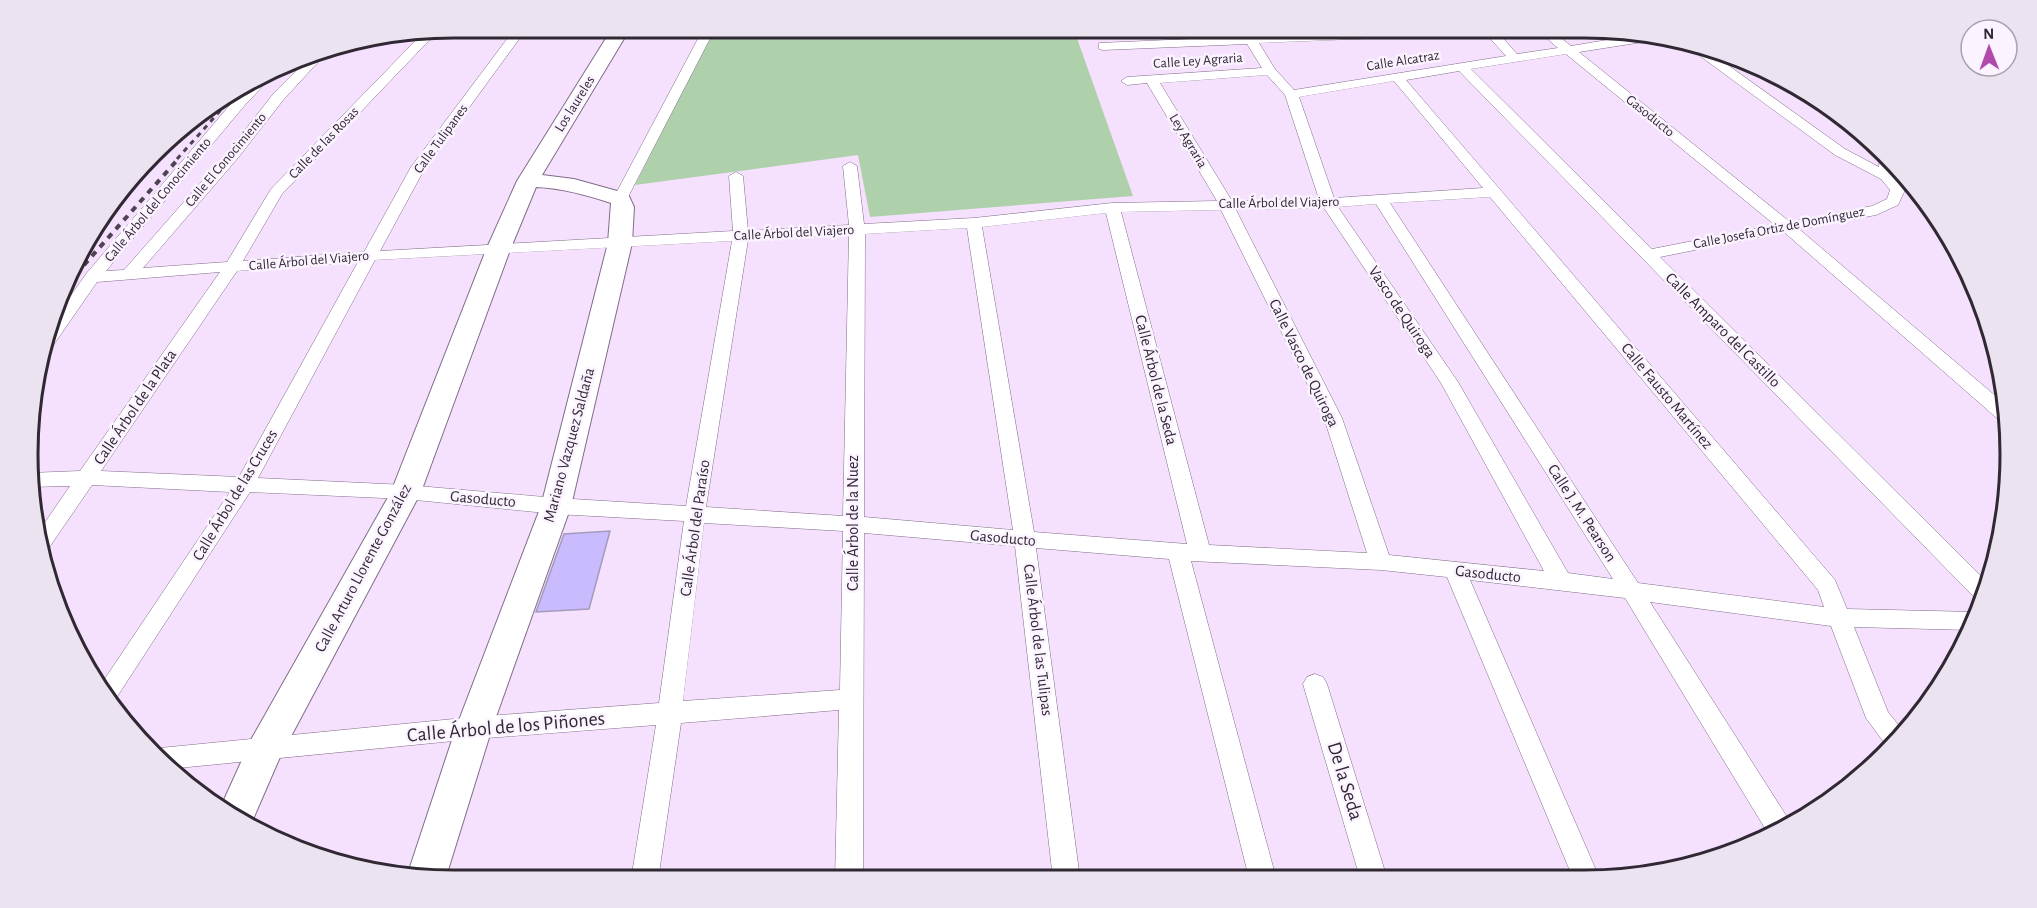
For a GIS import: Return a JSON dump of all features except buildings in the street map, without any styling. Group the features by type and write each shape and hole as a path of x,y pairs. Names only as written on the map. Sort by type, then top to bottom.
{"street":[{"name":"Calle de las Rosas","path":"231,268 276,192 425,38"},
{"name":"Calle Tulipanes","path":"368,256 418,167 514,38"},
{"name":"Los laureles","path":"528,181 616,38"},
{"path":"528,181 549,180 581,185 620,199 704,38"},
{"name":"Vasco de Quiroga","path":"1240,38 1291,94 1328,202 1449,382 1561,581"},
{"path":"1103,46 1300,38"},
{"path":"1496,38 1514,58"},
{"name":"Gasoducto","path":"1553,38 1786,226 1997,407"},
{"name":"Calle Alcatraz","path":"1291,94 1631,40"},
{"path":"1708,57 1840,152 1886,176"},
{"name":"Calle El Conocimiento","path":"129,274 232,156 279,96 311,63"},
{"name":"Calle Amparo del Castillo","path":"1462,67 1977,586"},
{"name":"Calle Ley Agraria","path":"1128,81 1270,71"},
{"name":"Calle Fausto Martínez","path":"1397,77 1827,586 1878,718 1891,734"},
{"name":"Ley Agraria","path":"1151,79 1226,204"},
{"name":"Calle Árbol del Conocimiento","path":"58,325 92,277 253,89"},
{"name":"Calle Árbol de la Nuez","path":"849,870 857,229 850,166"},
{"name":"Calle Josefa Ortiz de Domínguez","path":"1647,254 1884,207 1893,202 1898,190 1886,176 1886,168"},
{"name":"Calle Árbol del Paraíso","path":"646,870 670,713 695,513 741,237 736,176"},
{"name":"Calle Arturo Llorente González","path":"238,810 265,749 406,492 498,250 528,181"},
{"name":"Calle Árbol del Viajero","path":"92,277 368,256 974,223 1112,208 1328,202 1496,192"},
{"name":"Mariano Vazquez Saldaña","path":"429,870 474,728 556,506 620,243 623,207 620,199"},
{"name":"Calle J. M. Pearson","path":"1380,199 1632,591 1776,823"},
{"name":"Calle Vasco de Quiroga","path":"1226,204 1333,418 1381,562"},
{"name":"Calle Árbol de la Seda","path":"1112,208 1261,870"},
{"name":"Calle Árbol de las Tulipas","path":"974,223 1025,540 1066,870"},
{"name":"Calle Árbol de las Cruces","path":"111,689 244,486 368,256"},
{"name":"Calle Árbol de la Plata","path":"46,536 231,268"},
{"name":"Gasoducto","path":"38,480 87,478 406,492 556,506 852,524 1190,552 1381,562 1561,581 1840,618 1965,621"},
{"path":"1455,570 1583,870"},
{"name":"De la Seda","path":"1316,684 1372,870"},
{"name":"Calle Árbol de los Piñones","path":"169,758 474,728 852,699"}],"green space":[{"path":"708,38 1077,38 1133,196 870,217 858,155 635,185"}],"railway":[{"path":"177,159 222,109"},
{"path":"81,269 179,158"}]}
